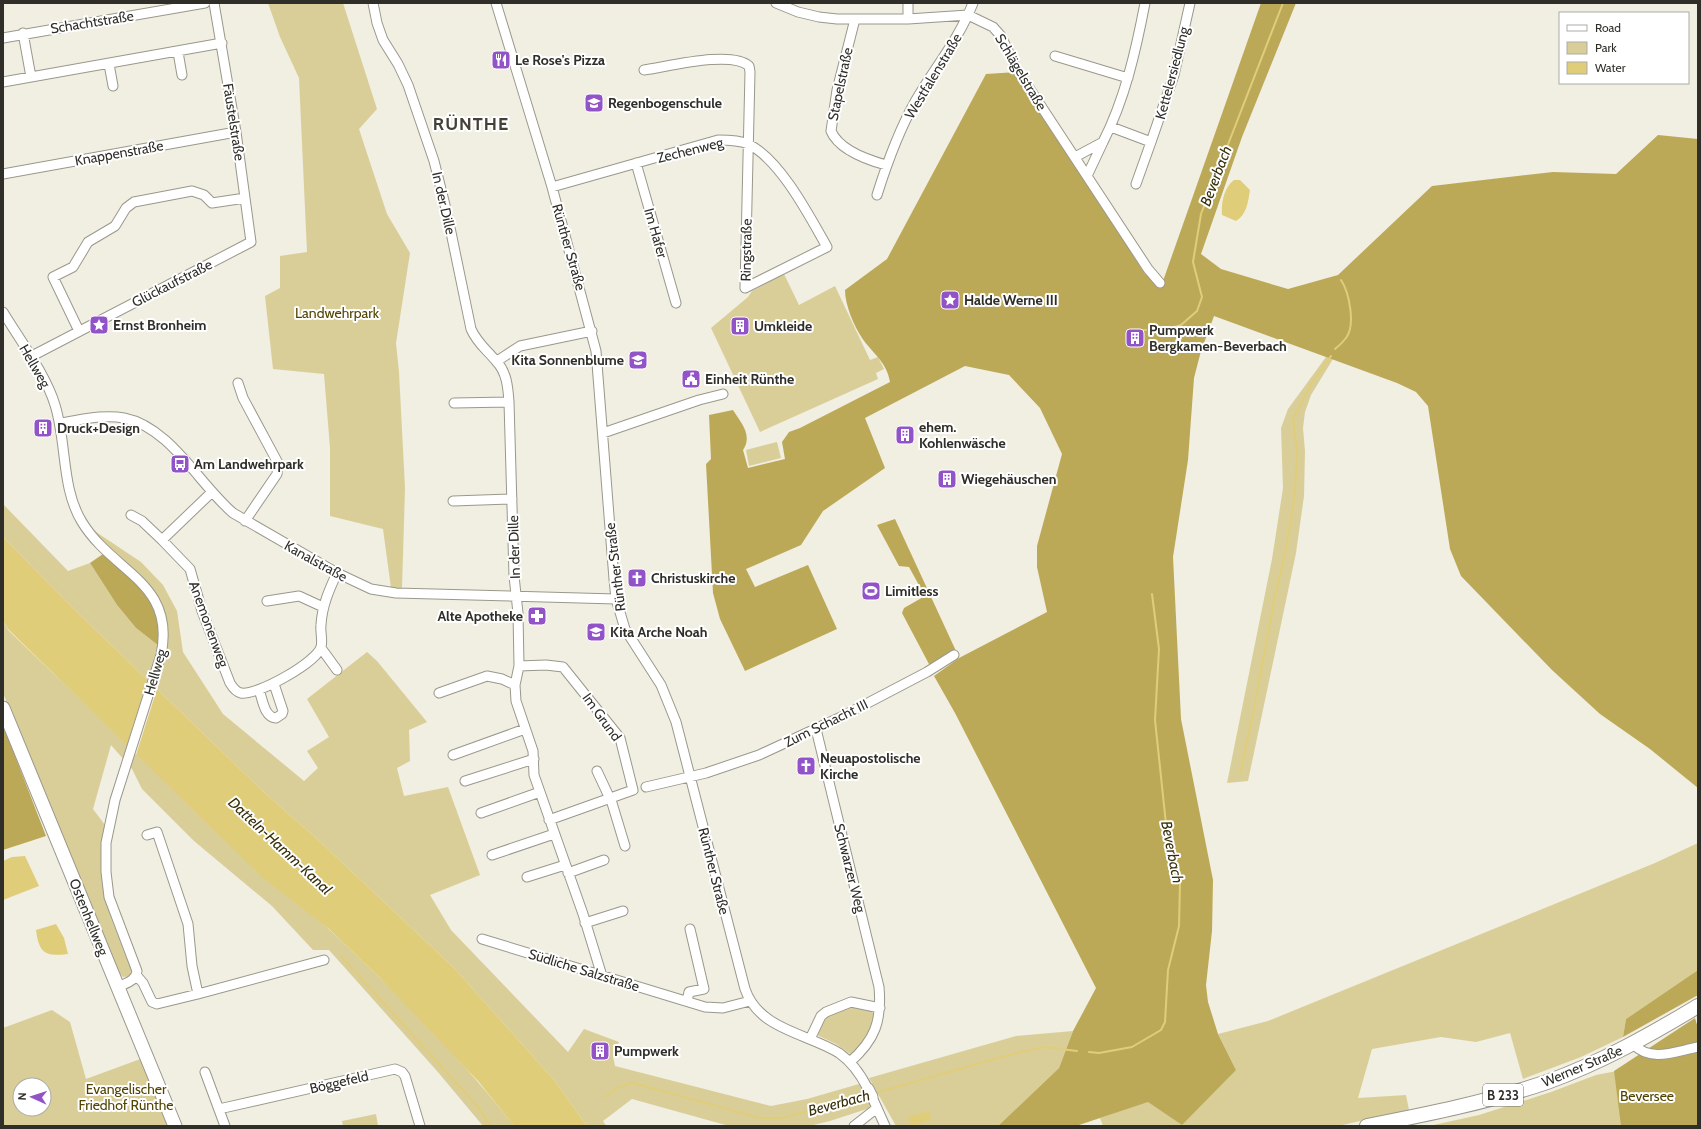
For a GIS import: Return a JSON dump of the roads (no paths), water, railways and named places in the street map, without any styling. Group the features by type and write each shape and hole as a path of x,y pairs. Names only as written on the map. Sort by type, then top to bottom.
{"main road":[{"name":"Ostenhellweg","path":"3,708 175,1126"},
{"name":"Werner Straße","path":"1367,1126 1476,1103 1546,1082 1594,1063 1633,1044 1698,1006"}],"street":[{"name":"Schachtstraße","path":"3,38 205,3"},
{"name":"Fäustelstraße","path":"214,3 236,132 251,242"},
{"name":"In der Dille","path":"373,3 377,23 383,40 398,64 408,85 434,161 446,206 471,329 479,345 497,361 506,379 509,402 515,595 518,613 520,666 515,685"},
{"name":"Rünther Straße","path":"496,3 552,187 592,331 596,351 616,599 625,629 662,685 669,702 691,776 739,969 750,1001 768,1019 778,1026 810,1039 840,1054 850,1062 870,1093 885,1126"},
{"name":"Schlägelstraße","path":"776,3 798,8 819,17 908,19 968,15 993,26 1001,36 1016,68 1148,269 1160,283"},
{"path":"908,3 908,19"},
{"name":"Westfalenstraße","path":"877,195 886,165 916,100 956,39 973,3"},
{"path":"1087,176 1111,127 1128,78 1145,3"},
{"name":"Kettelersiedlung","path":"1136,184 1152,142 1174,75 1190,3"},
{"name":"Stapelstraße","path":"855,19 837,90 831,131 838,140 857,154 886,165"},
{"path":"23,34 31,77"},
{"path":"3,82 222,43"},
{"path":"178,52 182,75"},
{"path":"1055,56 1128,78"},
{"path":"644,70 713,60 744,63 749,66 748,144"},
{"path":"109,64 113,86"},
{"path":"1111,127 1152,142"},
{"name":"Knappenstraße","path":"3,174 236,132"},
{"name":"Zechenweg","path":"552,187 718,140 736,141 748,144 766,156 798,198 827,247"},
{"path":"1075,157 1103,142"},
{"name":"Ringstraße","path":"748,144 745,288 827,247"},
{"name":"Im Hafer","path":"636,163 676,303"},
{"path":"79,331 53,278 73,267 88,242 114,226 130,205 139,200 192,191 204,195 212,203 245,198"},
{"name":"Glückaufstraße","path":"30,357 251,242"},
{"name":"Hellweg","path":"3,312 48,388 60,423 70,490 77,513 98,544 143,583 157,604 164,634 163,647 110,822 106,843 106,872 113,909 134,964 137,976 143,983 152,1002 157,1004 198,994"},
{"path":"497,361 520,346 592,331"},
{"path":"238,383 242,398 278,463 277,474 246,521"},
{"path":"603,432 699,400 723,394"},
{"path":"454,403 509,402"},
{"name":"Kanalstraße","path":"60,423 104,417 116,417 129,419 147,427 175,451 222,504 246,521 338,573 371,588 388,592 616,599"},
{"path":"162,540 212,492"},
{"name":"In der Dille","path":"453,500 512,499"},
{"name":"Anemonenweg","path":"131,515 142,521 190,569 202,611 234,689 240,693 246,693 274,684 314,655 321,648"},
{"path":"337,670 321,648 323,607 338,573"},
{"path":"267,601 298,596 323,607"},
{"name":"Zum Schacht III","path":"691,776 706,773 759,755 816,729 927,672 954,655"},
{"name":"Im Grund","path":"520,666 546,665 563,667 620,738 633,790 549,820"},
{"path":"439,693 487,676 502,679 515,685 516,700 534,759 534,775 602,976"},
{"path":"259,690 269,716 276,718 282,714 283,710 274,684"},
{"path":"453,755 525,729"},
{"name":"Schwarzer Weg","path":"816,729 879,988 880,1008 876,1030 870,1040 850,1062"},
{"path":"465,781 534,759"},
{"path":"597,771 608,798 612,803 625,846"},
{"path":"646,787 691,776"},
{"path":"481,813 540,792"},
{"path":"147,835 157,832 188,924 192,966 198,994 324,960"},
{"path":"492,855 554,834"},
{"path":"527,877 604,860"},
{"path":"585,923 623,911"},
{"path":"687,1001 690,992 704,989 690,929"},
{"name":"Südliche Salzstraße","path":"482,939 705,1007 723,1008 750,1001"},
{"path":"118,986 134,979 137,976"},
{"path":"810,1039 821,1016 826,1012 851,1002 880,1008"},
{"name":"Werner Straße","path":"1633,1044 1638,1049 1652,1055 1698,1047"},
{"name":"Böggefeld","path":"219,1109 395,1069 402,1072 405,1076 420,1126"},
{"path":"205,1072 225,1126"},
{"path":"854,1126 877,1108"}],"water":[{"path":"1234,180 1240,180 1250,190 1245,211 1236,221 1222,215 1224,196 1228,187"},
{"name":"Datteln-Hamm-Kanal","path":"3,537 78,613 267,795 316,838 454,968 554,1080 587,1126 514,1126 479,1082 378,976 329,929 262,877 9,630 3,621"},
{"path":"25,856 39,886 3,900 3,861 12,857"},
{"path":"56,924 64,938 68,954 49,954 44,952 39,944 36,930"},
{"path":"929,1111 931,1120 911,1126 908,1117"}],"waterway":[{"name":"Beverbach","path":"1159,332 1181,325 1197,311 1202,297 1193,262 1201,214 1283,3"},
{"path":"1335,349 1346,338 1351,325 1349,300 1341,280"},
{"name":"Beverbach","path":"1135,331 1146,330"},
{"path":"1240,774 1275,596 1286,549 1295,494 1297,450 1293,419 1313,381 1331,356"},
{"name":"Beverbach","path":"1089,1052 1099,1053 1132,1047 1161,1030 1165,1022 1168,970 1179,926 1180,883 1168,843 1155,720 1159,649 1152,594"},
{"path":"341,956 478,1107 490,1126"},
{"name":"Beverbach","path":"875,1093 1001,1057 1044,1047 1077,1051"},
{"name":"Beverbach","path":"604,1098 617,1088 633,1083 760,1118 783,1118 867,1095"}],"place":[{"name":"Le Rose's Pizza","path":"501,60"},
{"name":"Regenbogenschule","path":"594,103"},
{"name":"Halde Werne III","path":"950,300"},
{"name":"Ernst Bronheim","path":"99,325"},
{"name":"Umkleide","path":"740,326"},
{"name":"Pumpwerk Bergkamen-Beverbach","path":"1135,338"},
{"name":"Kita Sonnenblume","path":"638,360"},
{"name":"Einheit Rünthe","path":"691,379"},
{"name":"Druck+Design","path":"43,428"},
{"name":"ehem. Kohlenwäsche","path":"905,435"},
{"name":"Am Landwehrpark","path":"180,464"},
{"name":"Wiegehäuschen","path":"947,479"},
{"name":"Christuskirche","path":"637,578"},
{"name":"Limitless","path":"871,591"},
{"name":"Alte Apotheke","path":"537,616"},
{"name":"Kita Arche Noah","path":"596,632"},
{"name":"Neuapostolische Kirche","path":"806,766"},
{"name":"Pumpwerk","path":"600,1051"}],"district":[{"name":"RÜNTHE","path":"471,124"}],"park label":[{"name":"Landwehrpark","path":"337,313"},
{"name":"Beversee","path":"1647,1096"},
{"name":"Evangelischer Friedhof Rünthe","path":"126,1098"}]}
